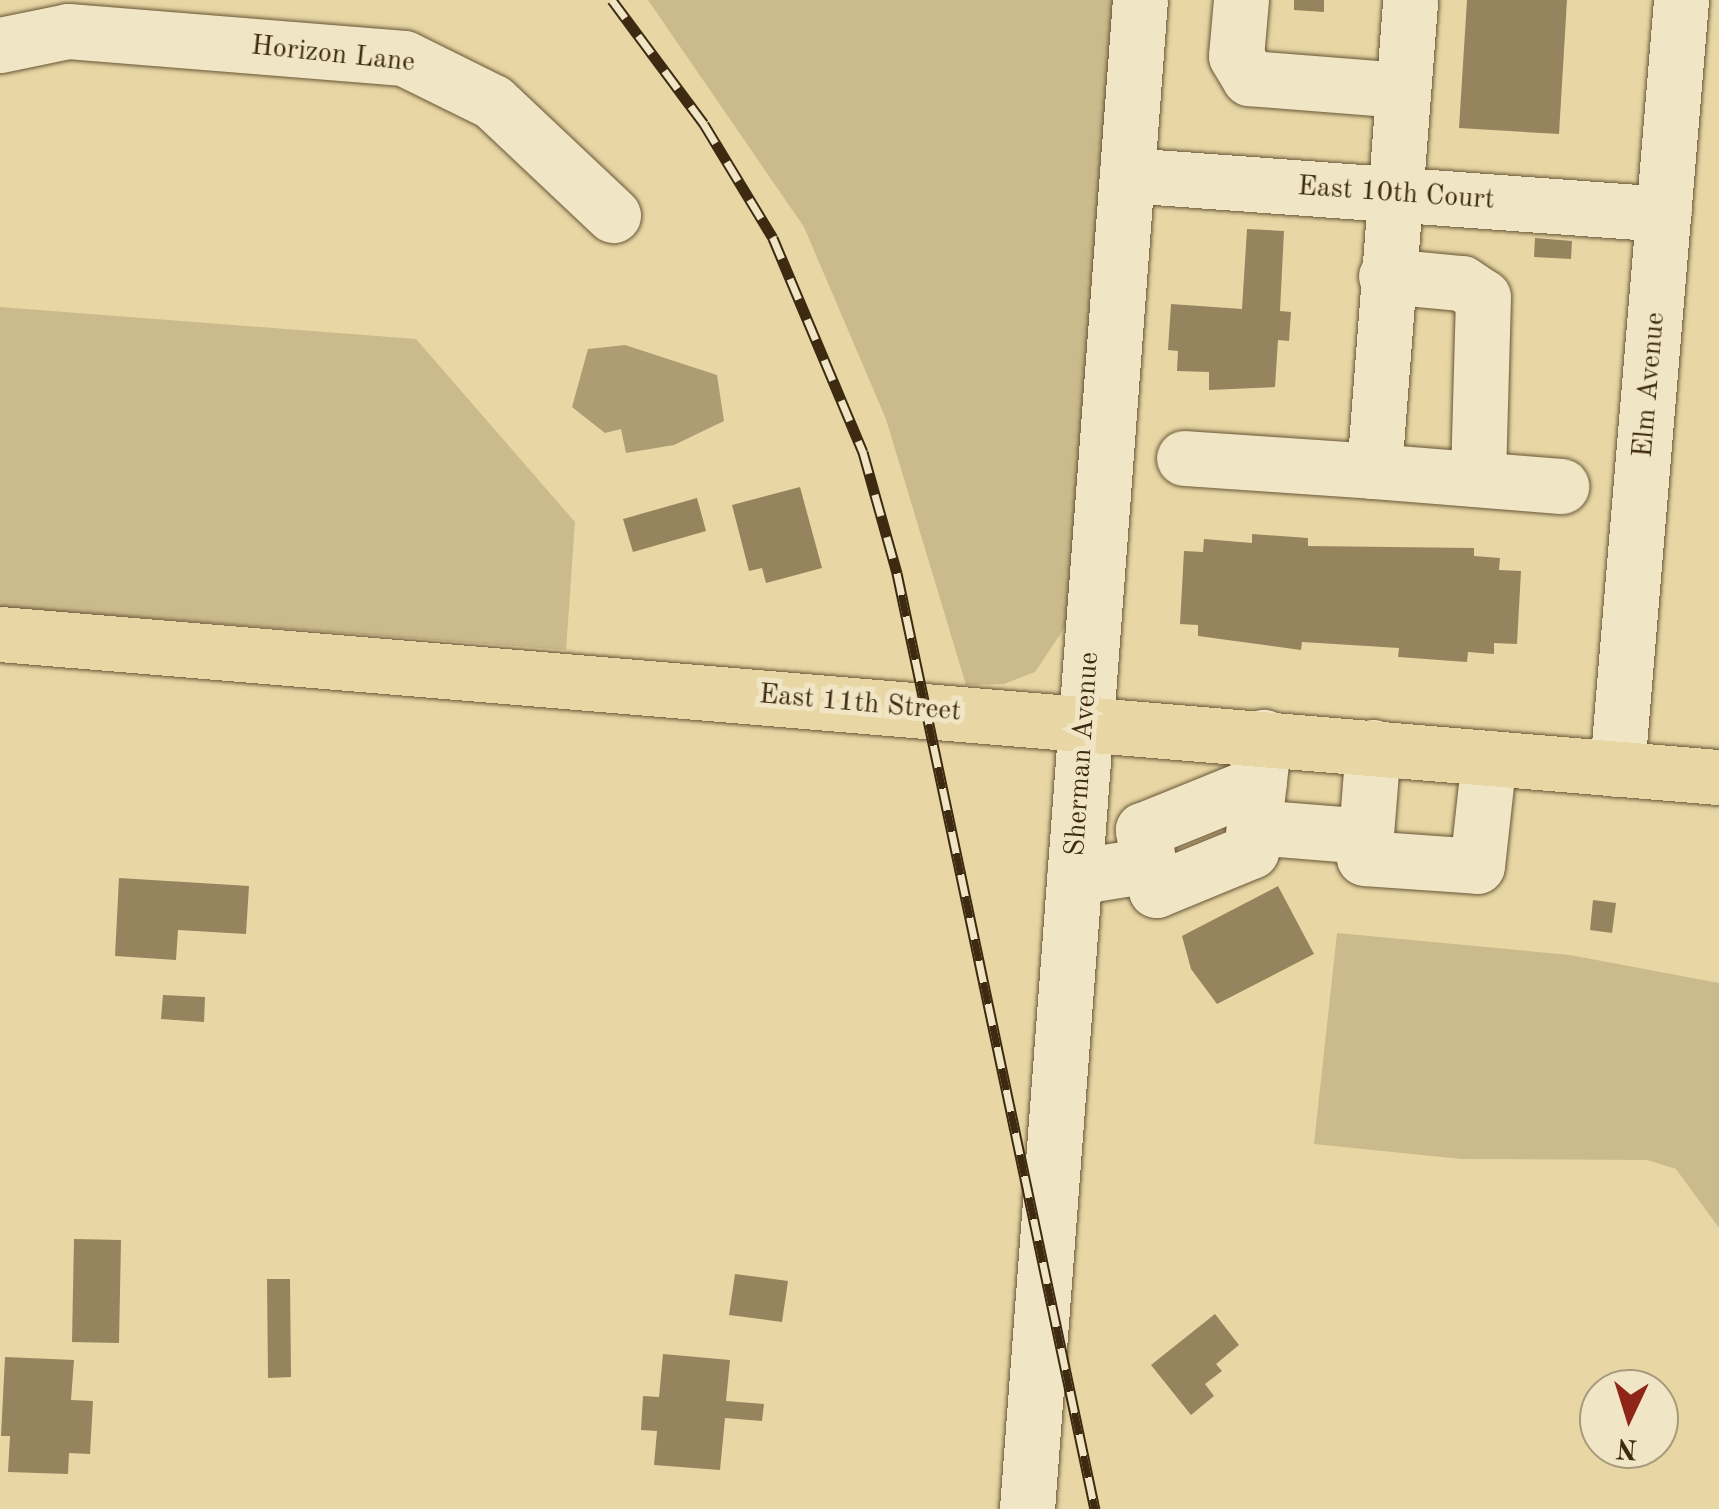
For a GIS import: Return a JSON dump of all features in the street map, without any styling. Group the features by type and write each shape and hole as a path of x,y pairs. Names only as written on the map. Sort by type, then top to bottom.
{"main road":[{"name":"East 11th Street","path":"0,634 1085,724 1228,813 1373,747 1719,777"}],"street":[{"name":"Sherman Avenue","path":"1027,1509 1140,0"},
{"path":"1241,0 1236,56 1249,78 1402,90"},
{"path":"1374,471 1392,194 1410,0"},
{"name":"Elm Avenue","path":"1617,769 1681,0"},
{"name":"Horizon Lane","path":"0,44 68,31 404,58 492,102 613,215"},
{"name":"East 10th Court","path":"1127,175 1664,214"},
{"path":"1386,276 1462,284 1483,297 1478,480"},
{"path":"1184,458 1562,486"},
{"path":"1373,747 1364,858 1476,866 1489,758"},
{"path":"1074,877 1150,865 1156,890 1228,813 1366,836"}],"shaded area":[{"path":"648,0 1124,0 1067,624 1035,672 1004,684 966,685 886,419 804,227"},
{"path":"0,307 416,339 575,522 566,650 0,607"},
{"path":"625,345 717,375 724,421 674,445 626,453 621,429 605,433 572,407 588,349"},
{"path":"1337,933 1570,955 1719,983 1719,1228 1676,1169 1647,1160 1461,1159 1314,1144"}],"building":[{"path":"1294,0 1324,0 1324,12 1294,10"},
{"path":"1467,0 1567,0 1559,134 1459,128"},
{"path":"1247,229 1284,231 1280,311 1291,312 1289,341 1278,340 1275,387 1209,390 1209,372 1177,371 1178,351 1168,350 1171,304 1242,309"},
{"path":"1535,238 1572,241 1571,259 1534,257"},
{"path":"800,487 822,568 766,583 762,568 749,571 732,505"},
{"path":"697,498 706,531 633,552 623,519"},
{"path":"1252,534 1308,538 1308,546 1474,548 1474,556 1500,558 1499,570 1521,571 1517,644 1494,643 1494,654 1468,652 1467,662 1398,657 1399,648 1302,642 1301,650 1198,636 1198,625 1180,624 1184,551 1203,552 1204,539 1252,543"},
{"path":"119,878 249,886 246,934 178,930 176,960 115,956"},
{"path":"1278,886 1314,954 1217,1004 1191,969 1182,936"},
{"path":"1593,900 1616,903 1612,933 1590,930"},
{"path":"163,995 205,997 204,1022 161,1019"},
{"path":"74,1239 121,1240 119,1343 72,1342"},
{"path":"735,1274 788,1281 782,1322 729,1315"},
{"path":"267,1279 290,1279 291,1377 268,1378"},
{"path":"1215,1314 1239,1345 1216,1364 1222,1371 1205,1384 1214,1396 1191,1415 1151,1365"},
{"path":"663,1354 730,1360 726,1401 764,1404 762,1421 725,1418 720,1470 654,1465 657,1431 641,1430 643,1396 659,1397"},
{"path":"5,1357 74,1360 71,1400 93,1401 90,1454 69,1453 68,1474 8,1472 10,1436 1,1436"}],"railway":[{"path":"612,0 704,124 773,238 863,452 897,573 1095,1509"}]}
